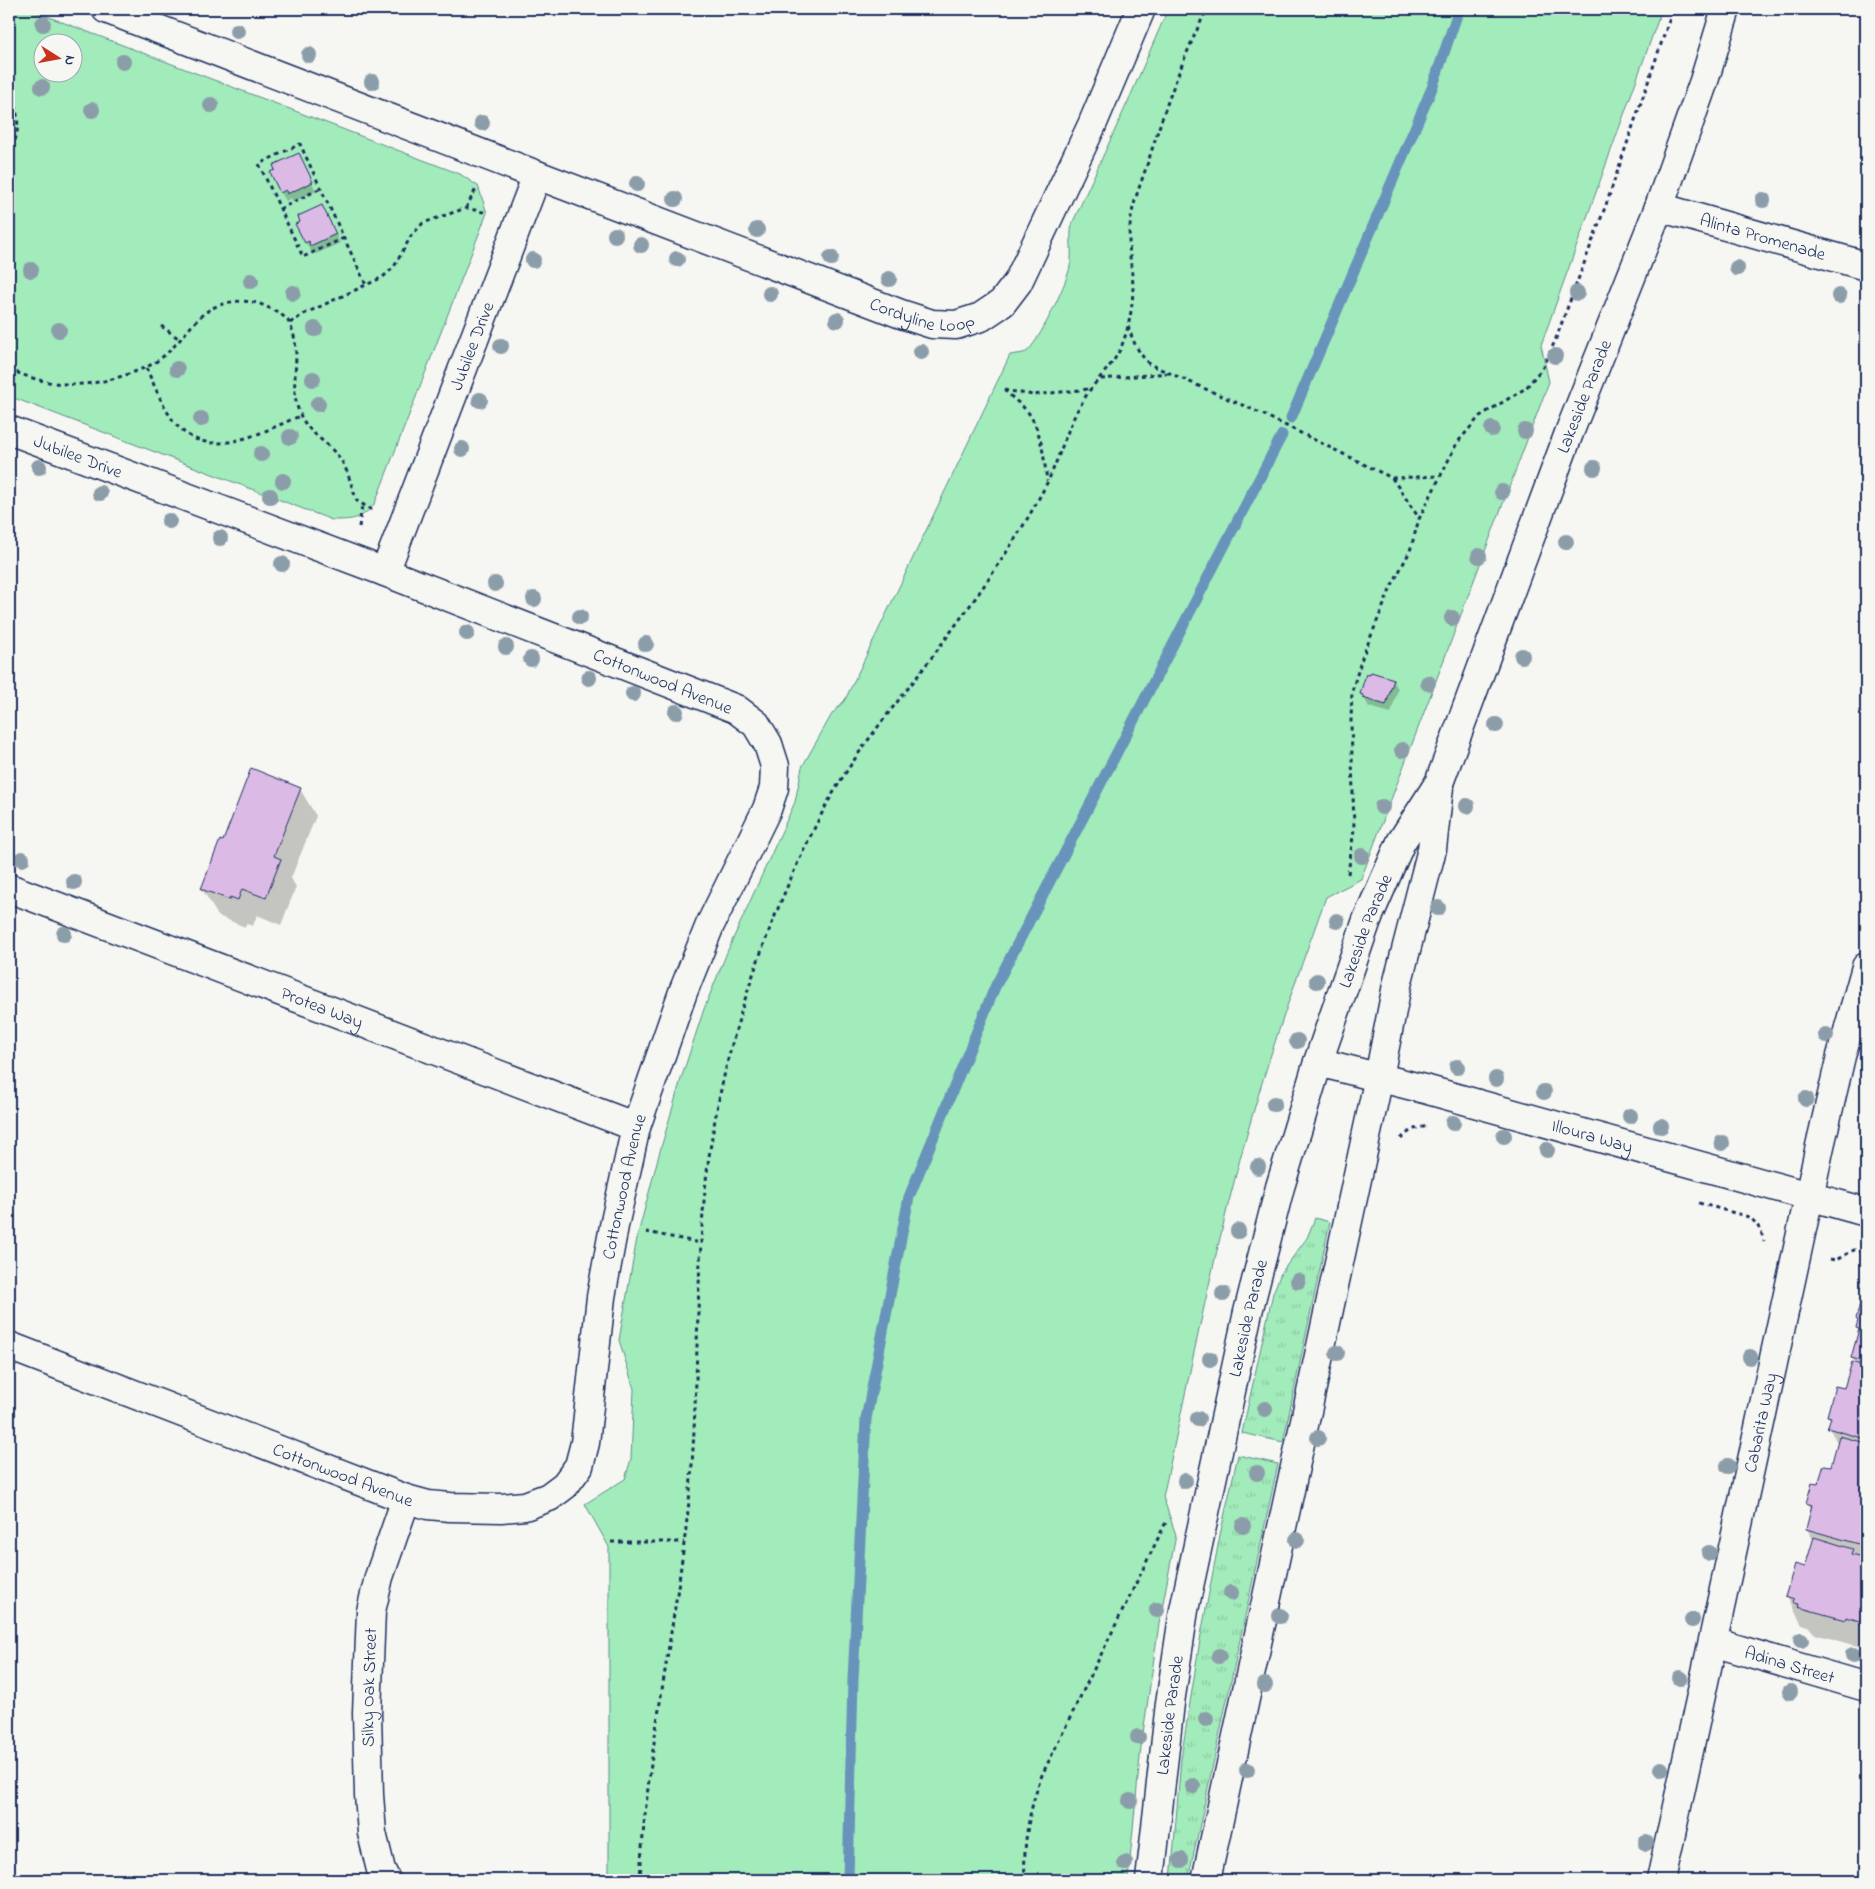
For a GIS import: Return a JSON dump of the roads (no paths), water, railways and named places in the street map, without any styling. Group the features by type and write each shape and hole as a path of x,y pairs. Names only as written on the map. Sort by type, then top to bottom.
{"street":[{"path":"106,9 537,175"},
{"name":"Cordyline Loop","path":"537,175 901,314 932,324 956,325 981,317 1002,302 1018,282 1092,125 1141,9"},
{"name":"Lakeside Parade","path":"1150,1880 1170,1703 1184,1610 1248,1312 1280,1187 1318,1062 1367,920 1401,842 1439,783 1569,433 1658,207 1704,81 1726,9"},
{"name":"Jubilee Drive","path":"9,430 385,572 537,175"},
{"name":"Alinta Promenade","path":"1658,207 1866,266"},
{"name":"Cottonwood Avenue","path":"9,1346 406,1499 428,1505 450,1507 525,1506 549,1497 565,1485 579,1466 585,1443 602,1297 614,1226 636,1127 682,992 710,925 767,809 774,788 775,766 768,744 756,724 736,709 385,572"},
{"name":"Lakeside Parade","path":"1206,1880 1379,1077 1397,985 1432,849 1439,783"},
{"name":"Protea Way","path":"9,888 636,1127"},
{"name":"Cabarita Way","path":"1661,1880 1839,1065 1866,967"},
{"name":"Illoura Way","path":"1318,1062 1379,1077 1866,1212"},
{"name":"Silky Oak Street","path":"386,1880 381,1870 372,1832 369,1795 368,1713 371,1611 379,1577 406,1499"},
{"name":"Adina Street","path":"1713,1642 1866,1687"}],"waterway":[{"path":"1291,418 1432,88 1459,9"},
{"path":"848,1880 853,1680 866,1419 909,1197 995,987 1282,435"}]}
